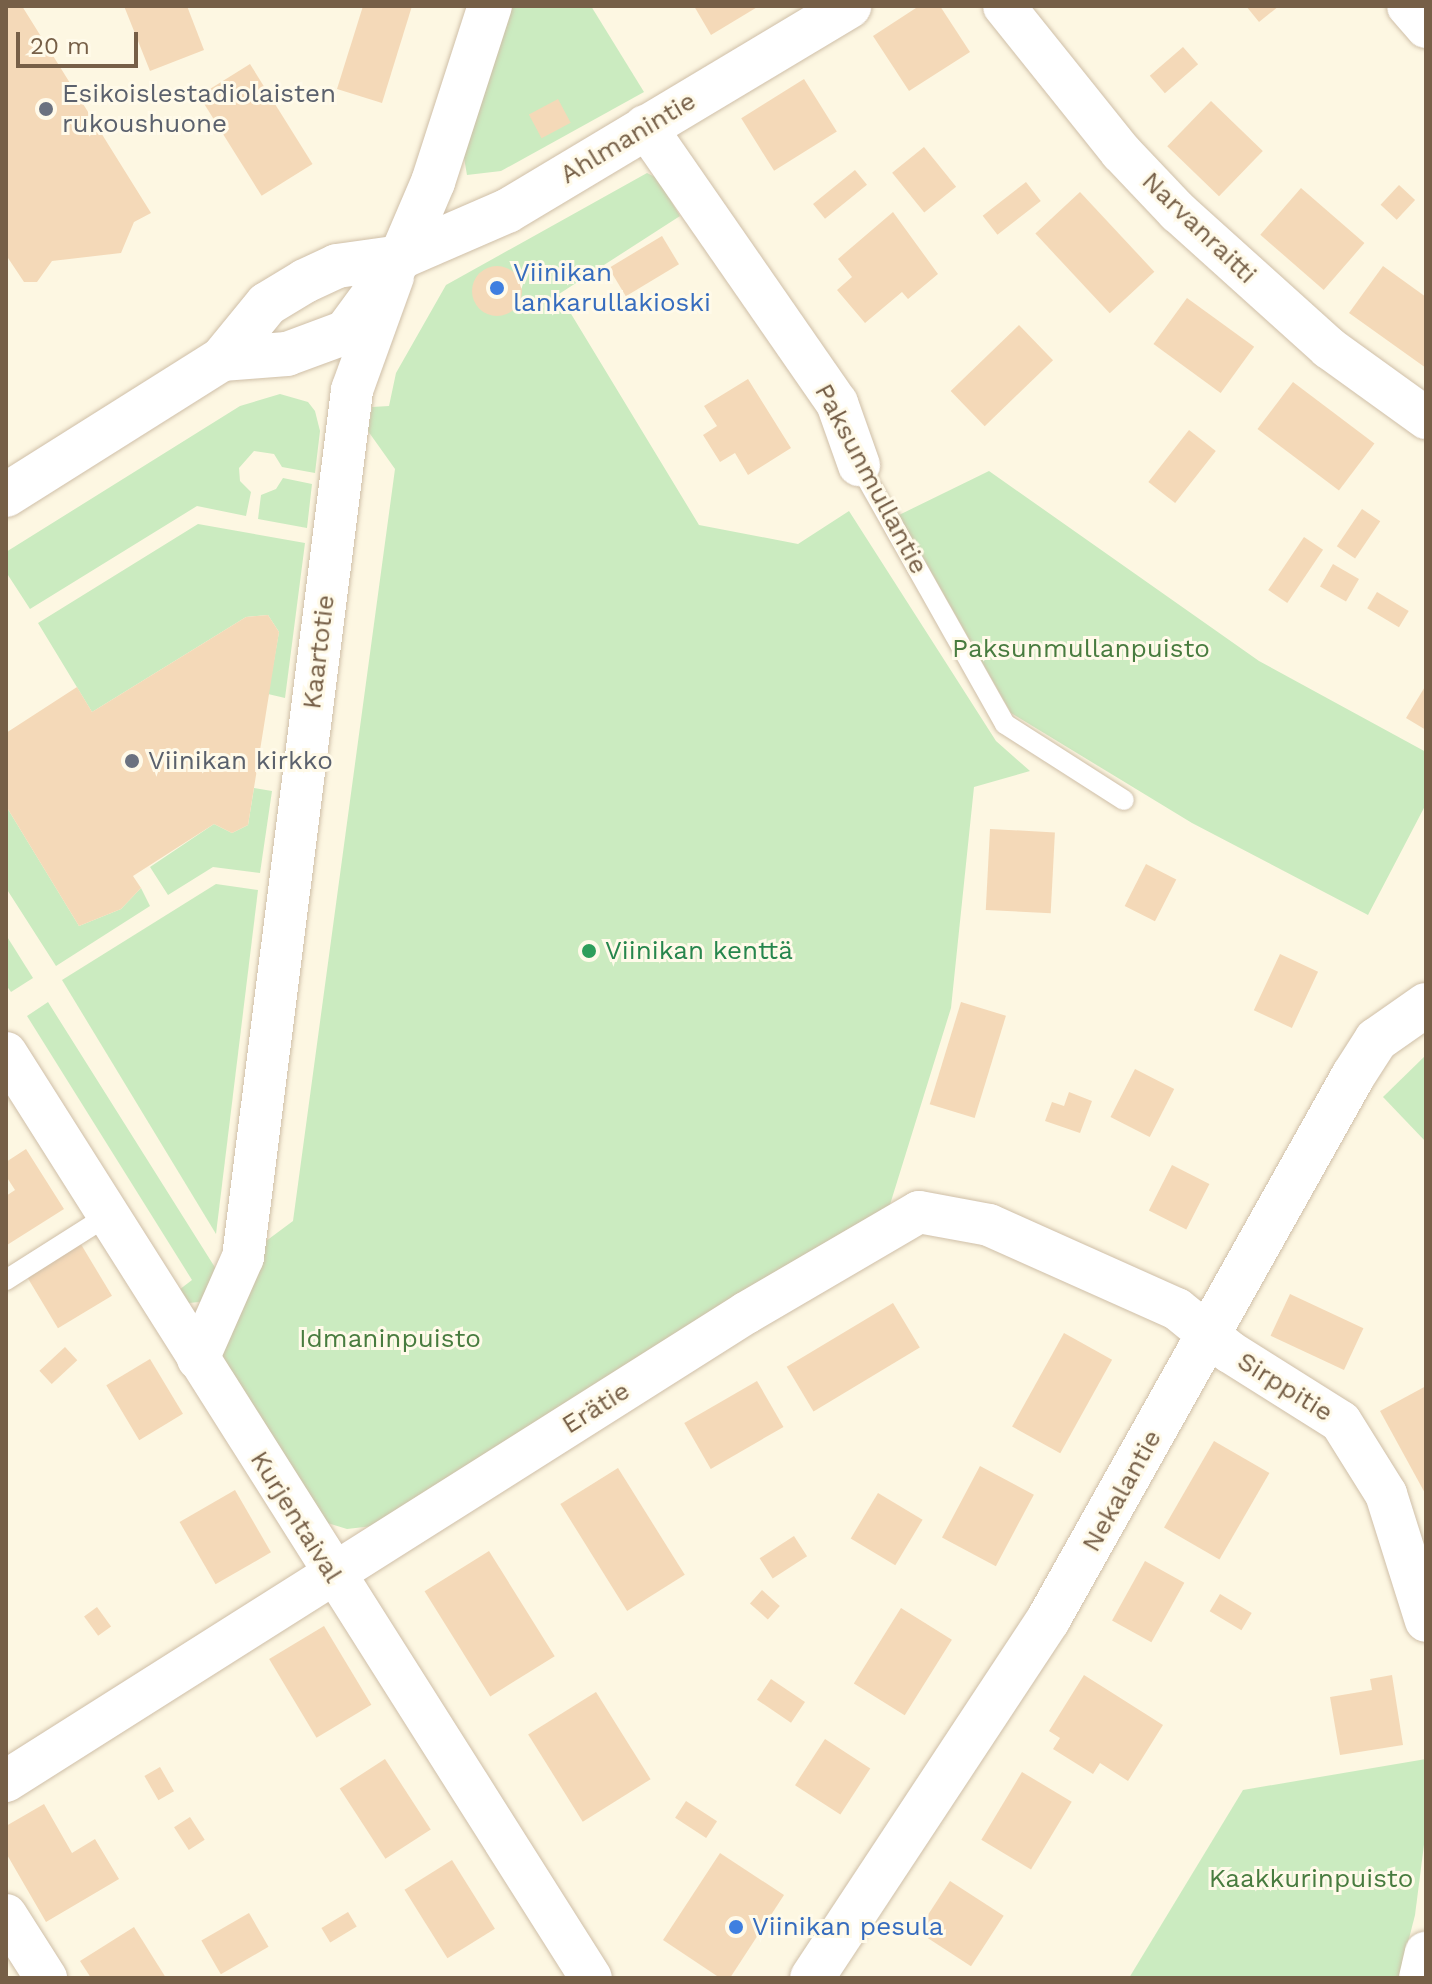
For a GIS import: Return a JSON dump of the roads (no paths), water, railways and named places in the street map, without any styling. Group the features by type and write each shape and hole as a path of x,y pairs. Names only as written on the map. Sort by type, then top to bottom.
{"street":[{"name":"Kaartotie","path":"198,1359 243,1257 352,390 401,257 433,182 490,6"},
{"name":"Ahlmanintie","path":"6,495 222,359 267,304 305,281 337,266 401,257 507,211 849,6"},
{"name":"Narvanraitti","path":"1004,6 1121,152 1178,212 1329,348 1426,418"},
{"path":"1408,6 1426,27"},
{"name":"Paksunmullantie","path":"645,126 837,403 859,465"},
{"name":"Ahlmanintie","path":"222,359 287,354 346,332 401,257"},
{"name":"Nekalantie","path":"812,1978 993,1710 1210,1335 1353,1076 1376,1040 1426,1005"},
{"name":"Kurjentaival","path":"6,1053 333,1576 591,1978"},
{"name":"Erätie","path":"6,1781 746,1313 919,1212 989,1225 1177,1309 1210,1335"},
{"name":"Sirppitie","path":"1210,1335 1341,1422 1386,1494 1426,1621"},
{"path":"6,1915 46,1978"},
{"path":"1420,1978 1426,1953"}],"lane":[{"name":"Paksunmullantie","path":"859,465 1005,724 1124,800"},
{"path":"6,1280 107,1216"}],"place":[{"name":"Esikoislestadiolaisten rukoushuone","path":"46,109"},
{"name":"Viinikan lankarullakioski","path":"497,288"},
{"name":"Viinikan kirkko","path":"132,761"},
{"name":"Viinikan kenttä","path":"589,951"},
{"name":"Viinikan pesula","path":"736,1927"}],"park label":[{"name":"Paksunmullanpuisto","path":"1081,649"},
{"name":"Idmaninpuisto","path":"390,1339"},
{"name":"Kaakkurinpuisto","path":"1311,1879"}]}
